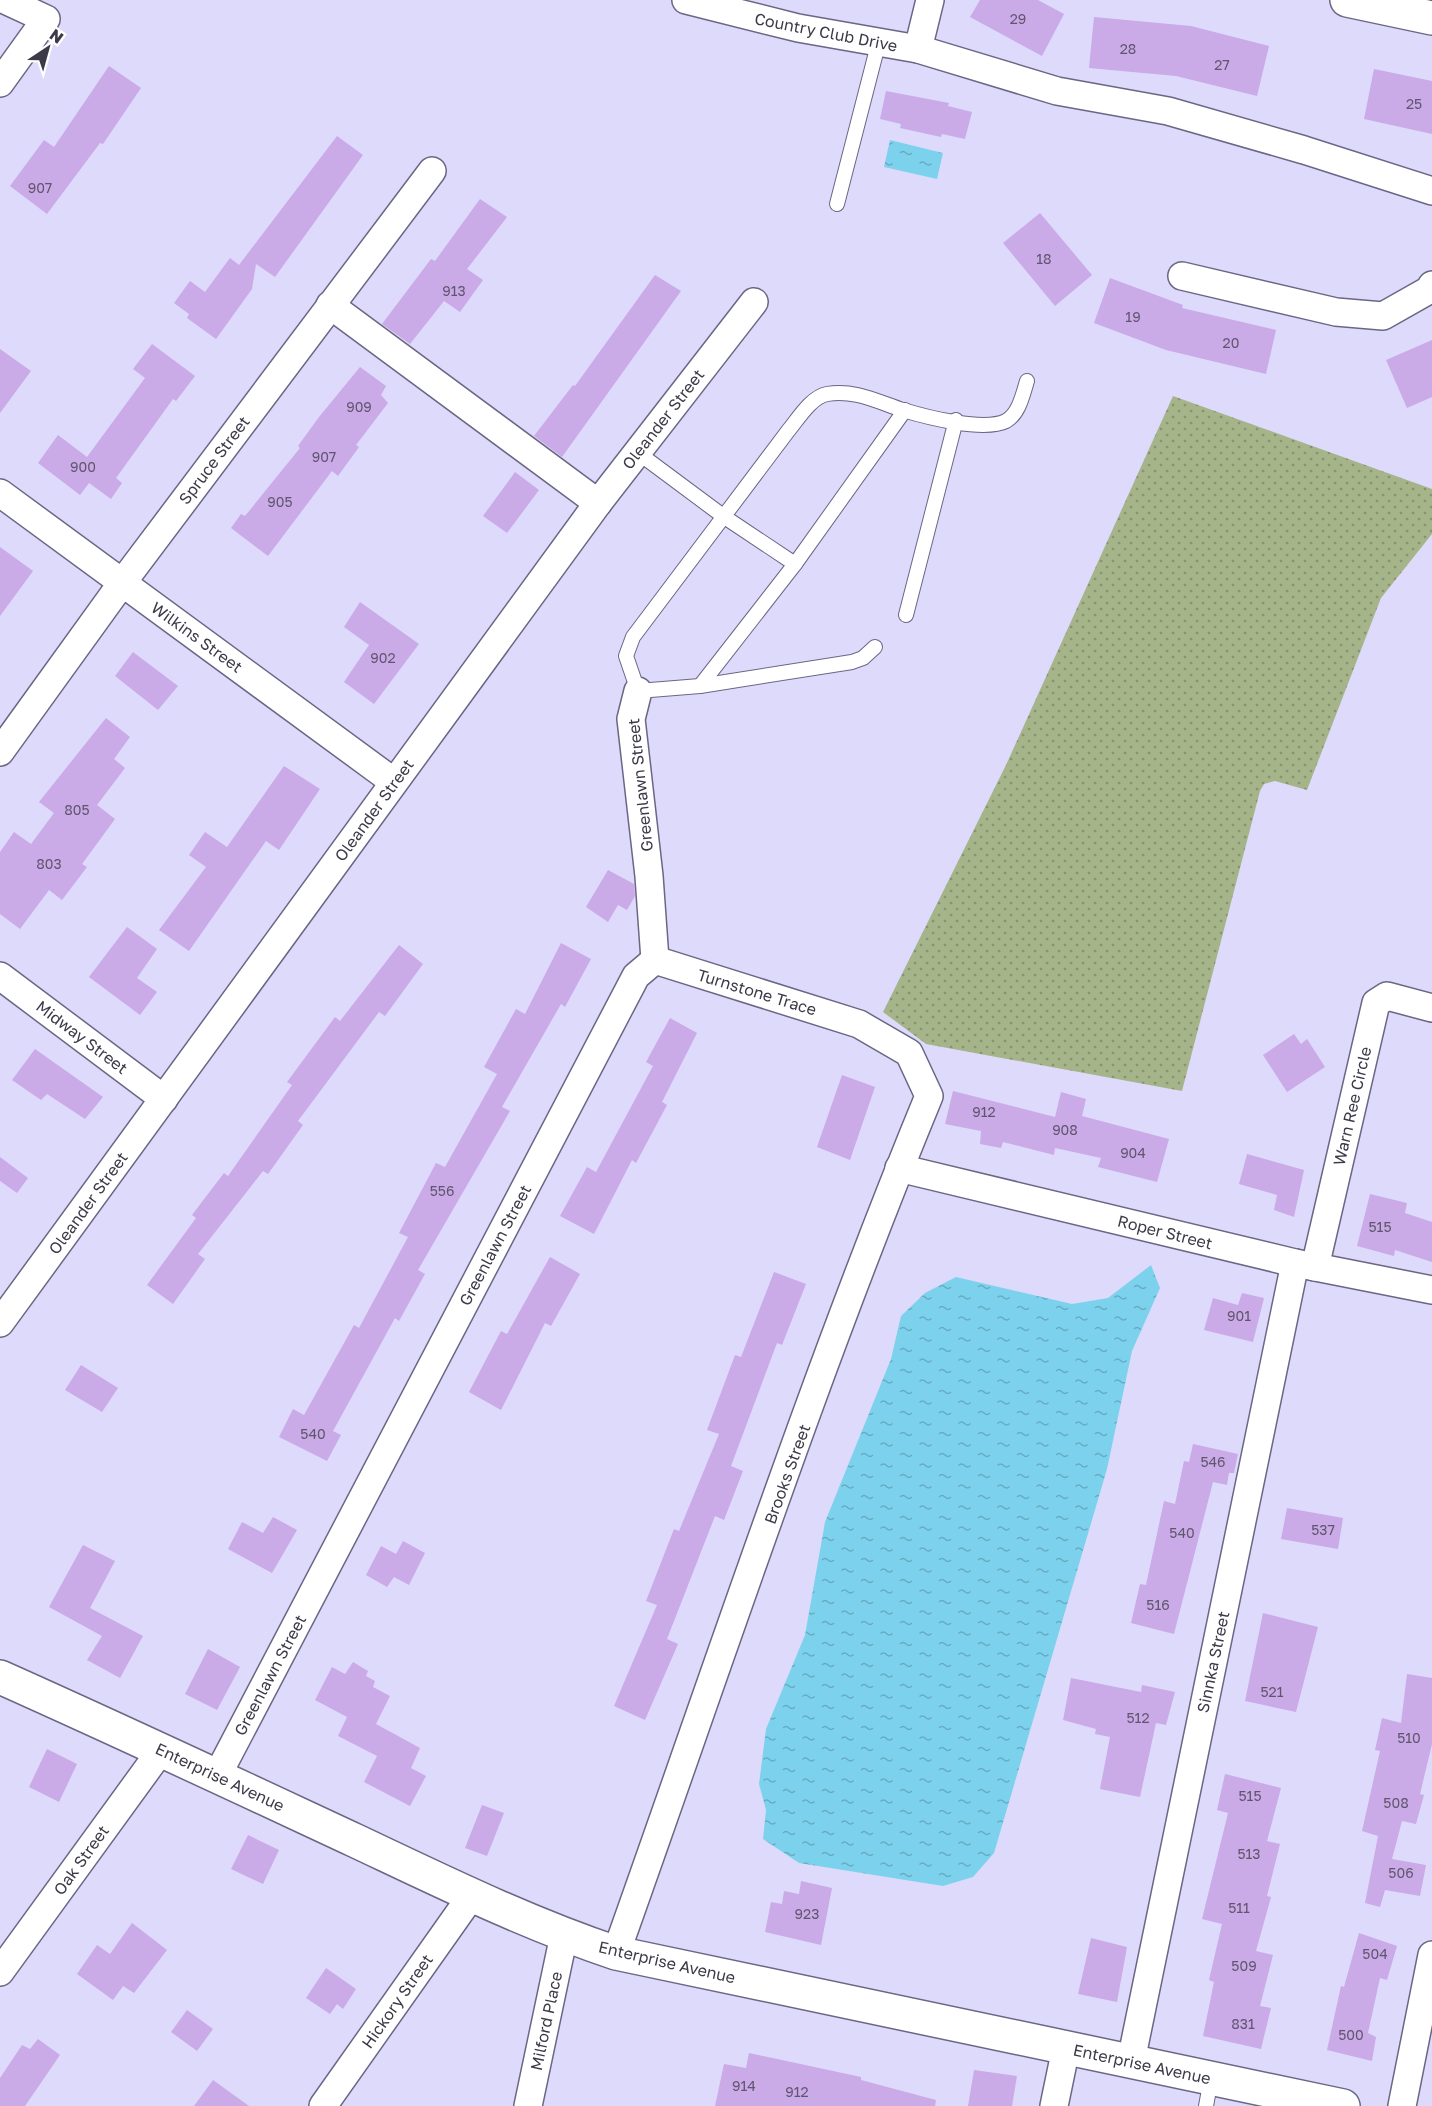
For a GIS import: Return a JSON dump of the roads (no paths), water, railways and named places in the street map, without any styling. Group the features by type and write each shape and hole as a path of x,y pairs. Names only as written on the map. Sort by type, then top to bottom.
{"street":[{"path":"0,83 46,19 5,0"},
{"name":"Country Club Drive","path":"686,0 798,28 918,49 930,0"},
{"path":"1347,0 1432,18"},
{"path":"918,49 1057,92 1168,111 1316,153 1432,191"},
{"name":"Spruce Street","path":"0,752 122,583 432,171"},
{"path":"1182,276 1336,312 1383,316 1429,290 1432,285"},
{"name":"Oleander Street","path":"0,1323 598,503 754,302"},
{"path":"330,305 598,503"},
{"name":"Wilkins Street","path":"0,493 394,782"},
{"name":"Greenlawn Street","path":"217,1776 636,976 655,960 649,876 631,719 638,691"},
{"name":"Turnstone Trace","path":"655,960 859,1024"},
{"name":"Midway Street","path":"0,976 164,1099"},
{"name":"Warn Ree Circle","path":"1305,1265 1376,1003 1390,996 1432,1008"},
{"name":"Brooks Street","path":"616,1953 802,1431 899,1168 929,1095 909,1053 859,1024"},
{"name":"Roper Street","path":"899,1168 1305,1265 1432,1290"},
{"name":"Sinnka Street","path":"1131,2061 1305,1265"},
{"name":"Enterprise Avenue","path":"0,1677 162,1749 472,1895 564,1935 616,1953 1131,2061 1209,2092 1343,2106"},
{"name":"Oak Street","path":"0,1972 162,1749"},
{"name":"Hickory Street","path":"322,2106 472,1895"},
{"name":"Milford Place","path":"528,2106 564,1935"},
{"path":"1402,2106 1432,1955"},
{"path":"1054,2106 1066,2048"}],"lane":[{"path":"837,204 879,41"},
{"path":"875,647 863,658 852,662 700,686 638,691 626,656 633,637 723,516 807,407 825,394 855,393 905,410 986,427 1008,420 1018,407 1027,381"},
{"path":"700,686 795,564 905,410"},
{"path":"906,615 956,420"},
{"path":"637,452 723,516 795,564"}],"water":[{"path":"890,140 943,153 937,179 884,167"},
{"path":"1151,1265 1160,1288 1132,1351 1107,1469 994,1853 973,1877 943,1886 799,1863 763,1839 766,1810 759,1784 766,1729 805,1635 825,1522 891,1359 901,1316 925,1293 956,1277 1072,1304 1108,1298"}]}
